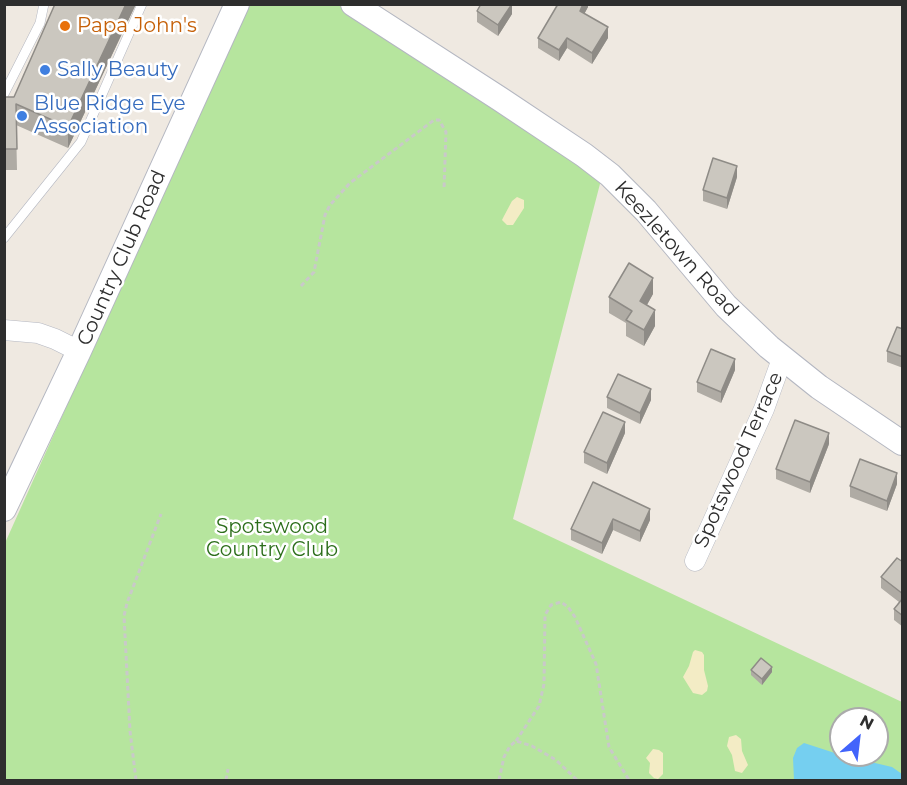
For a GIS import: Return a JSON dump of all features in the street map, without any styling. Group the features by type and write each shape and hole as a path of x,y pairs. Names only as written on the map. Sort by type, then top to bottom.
{"street":[{"name":"Country Club Road","path":"4,509 79,351 237,4"},
{"name":"Keezletown Road","path":"353,4 584,155 610,176 646,212 726,306 782,359 819,387 903,443"},
{"path":"4,330 38,333 79,351"},
{"name":"Spotswood Terrace","path":"694,561 760,419 782,359"}],"lane":[{"path":"4,94 40,23 44,4"},
{"path":"4,238 81,142 142,4"}],"path":[{"path":"301,286 314,272 325,215 330,205 350,183 434,120 439,120 446,132 444,189"},
{"path":"136,780 130,731 124,616 161,514"},
{"path":"499,780 504,757 539,706 544,684 545,615 550,605 561,602 575,617 596,664 609,747 629,780"},
{"path":"516,741 532,746 556,760 577,780"},
{"path":"226,780 228,769"}],"green space":[{"name":"Spotswood Country Club","path":"247,5 342,5 601,180 513,519 902,702 902,780 5,780 5,543"}],"sand":[{"path":"517,197 524,200 524,208 513,225 507,225 502,220 512,201"},
{"path":"695,650 704,655 704,670 708,686 707,691 702,695 693,693 683,677"},
{"path":"736,735 741,739 742,751 748,765 742,773 735,771 732,755 727,746 729,737"},
{"path":"653,749 663,753 663,774 658,779 649,773 650,763 646,758"}],"water":[{"path":"804,743 829,751 829,767 892,767 902,774 902,780 794,780 793,758 797,748"}],"building":[{"path":"55,4 126,4 68,127 16,104 17,149 4,149 4,97 14,97"},
{"path":"481,4 512,4 498,25 477,11"},
{"path":"558,4 583,4 580,11 608,27 592,53 567,38 559,50 538,38"},
{"path":"713,158 737,166 727,198 703,190"},
{"path":"629,263 653,278 640,301 655,310 644,330 626,320 632,311 609,297"},
{"path":"897,327 903,329 903,357 887,351"},
{"path":"711,349 735,359 721,392 697,382"},
{"path":"618,374 651,389 640,413 607,397"},
{"path":"603,412 625,422 607,463 584,452"},
{"path":"795,420 829,433 810,482 776,469"},
{"path":"860,459 897,473 887,501 850,486"},
{"path":"593,482 650,509 640,531 613,519 602,543 571,529"},
{"path":"897,558 903,562 903,594 881,577"},
{"path":"903,598 903,616 894,609"},
{"path":"761,658 772,667 762,679 751,670"}],"place":[{"name":"Papa John's","path":"65,26"},
{"name":"Sally Beauty","path":"45,70"},
{"name":"Blue Ridge Eye Association","path":"22,116"}]}
